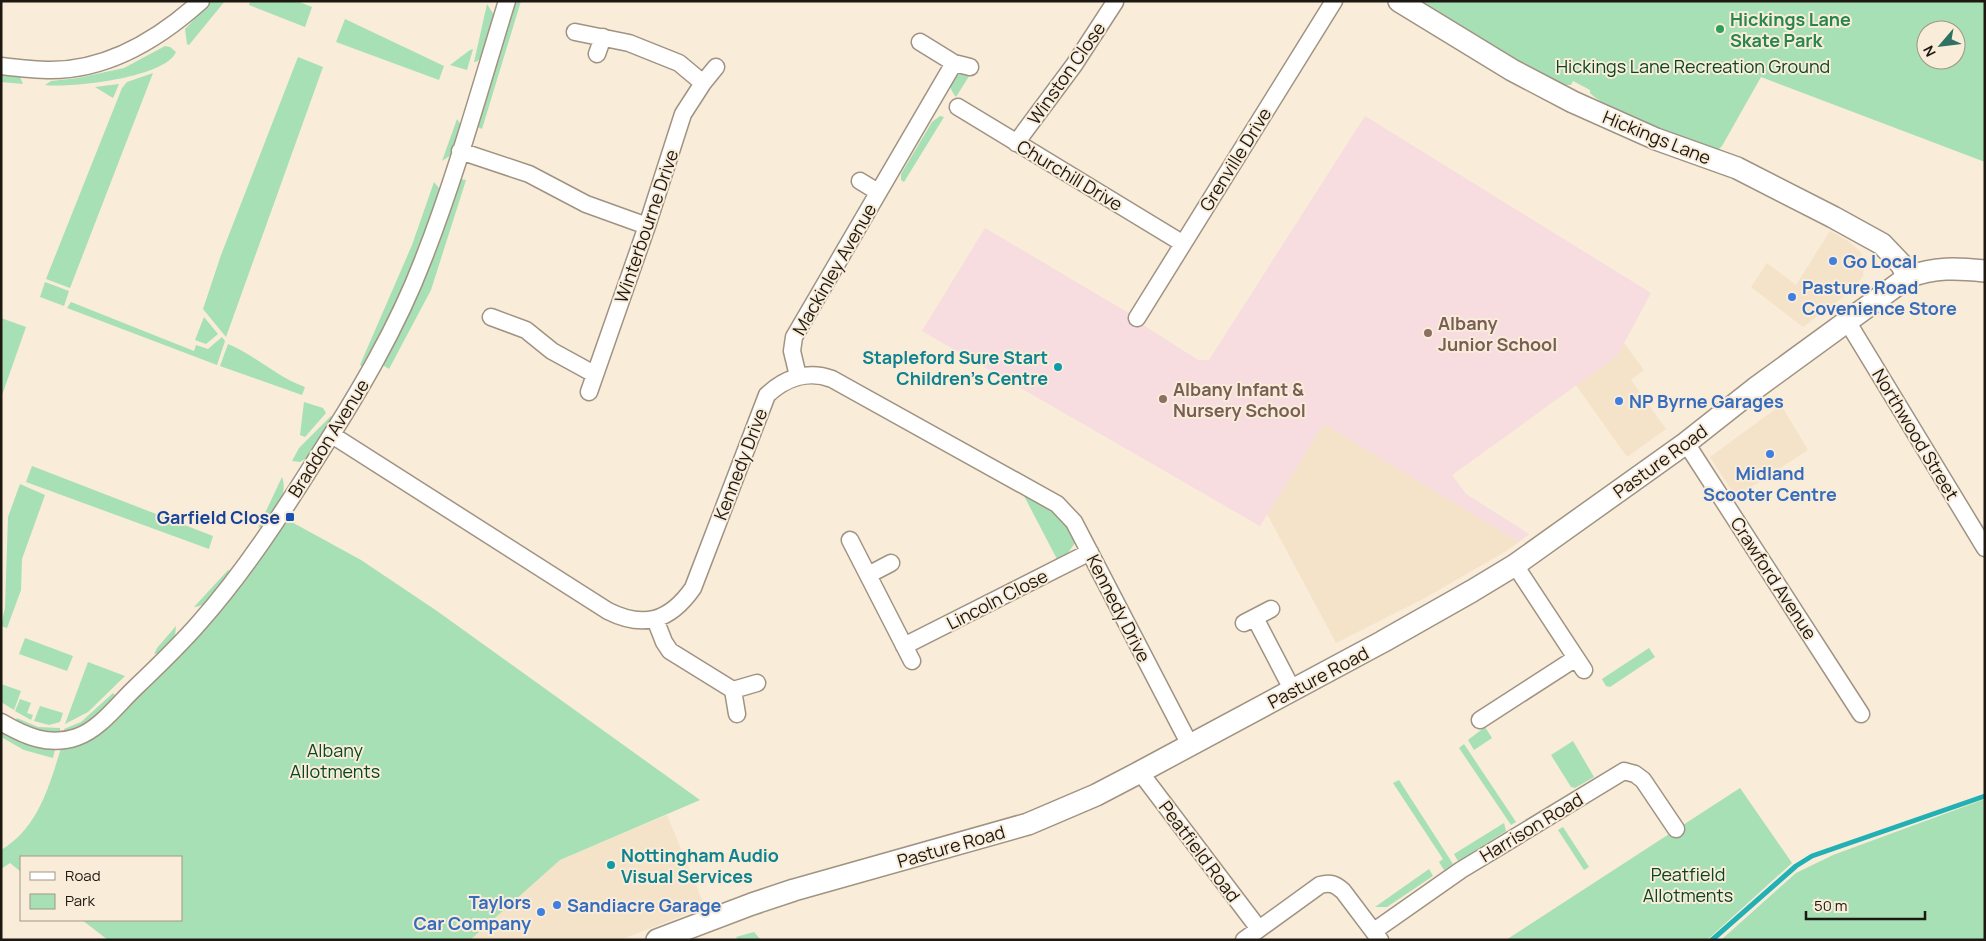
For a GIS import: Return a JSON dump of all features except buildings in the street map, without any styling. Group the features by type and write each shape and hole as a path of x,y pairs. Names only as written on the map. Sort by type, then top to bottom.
{"main road":[{"name":"Hickings Lane","path":"1399,1 1512,70 1573,102 1656,139 1736,168 1833,217 1882,244 1901,264 1908,277"},
{"name":"Pasture Road","path":"657,940 794,890 1028,824 1096,795 1293,691 1455,601 1515,565 1686,443 1757,387 1908,277 1927,270 1948,268 1985,271"}],"street":[{"path":"1,66 50,70 100,62 144,44 167,30 201,1"},
{"name":"Braddon Avenue","path":"1,722 30,737 48,741 61,741 79,736 97,725 198,624 267,535 332,436 398,318 423,260 460,151 507,1"},
{"name":"Grenville Drive","path":"1137,318 1334,1"},
{"name":"Winston Close","path":"1016,143 1070,71 1115,2"},
{"path":"575,32 629,43 679,63 703,83"},
{"path":"597,54 603,37"},
{"name":"Mackinley Avenue","path":"798,376 792,351 794,337 878,192 962,64 920,42"},
{"name":"Winterbourne Drive","path":"588,392 647,226 684,114 703,83 716,67"},
{"name":"Churchill Drive","path":"958,107 1182,243"},
{"path":"460,151 529,174 586,204 647,226"},
{"name":"Mackinley Avenue","path":"860,181 878,192"},
{"path":"491,317 526,330 552,351 594,374"},
{"name":"Northwood Street","path":"1847,320 1985,548"},
{"name":"Kennedy Drive","path":"332,436 608,612 633,621 647,622 676,608 693,588 767,395 780,385 798,376 815,374 832,378 1057,504 1074,522 1190,745"},
{"name":"Crawford Avenue","path":"1686,443 1861,714"},
{"path":"850,540 912,661"},
{"name":"Lincoln Close","path":"904,646 1090,552"},
{"path":"868,576 891,563"},
{"path":"1480,720 1580,664 1515,565"},
{"path":"1270,609 1249,621 1293,691"},
{"path":"655,619 664,642 670,651 732,690 737,714"},
{"path":"732,690 757,682"},
{"name":"Harrison Road","path":"1377,936 1461,870 1624,771 1636,774 1643,780 1676,829"},
{"name":"Peatfield Road","path":"1140,772 1259,929"},
{"path":"1244,940 1320,884 1328,882 1335,884 1343,891 1377,936"}],"shaded area":[{"name":"Albany Junior School","path":"1365,116 1651,293 1617,356 1452,475 1466,494 1529,534 1519,542 1324,424 1260,526 922,331 985,228 1137,318 1145,326 1198,360 1209,360"},
{"path":"1830,231 1848,241 1861,252 1864,265 1863,276 1854,289 1803,327 1751,287 1767,263 1796,285"},
{"name":"NP Byrne Garages","path":"1624,343 1644,370 1631,380 1666,429 1627,457 1576,385 1617,356"},
{"path":"1781,405 1808,450 1736,497 1710,457"},
{"path":"1324,424 1519,542 1423,599 1336,643 1267,514"},
{"path":"667,815 705,907 620,940 470,940 560,860"}],"green space":[{"path":"212,1 225,1 189,45 187,44 185,29"},
{"path":"250,1 297,1 312,7 305,27 249,5"},
{"path":"513,1 521,1 482,129 475,126"},
{"name":"Hickings Lane Recreation Ground","path":"1421,1 1985,1 1985,162 1761,77 1718,150 1668,132 1635,117 1602,101 1590,93 1590,90 1573,81 1571,85 1565,85 1511,56"},
{"path":"487,4 494,15 481,58 474,62"},
{"path":"345,19 444,66 439,80 336,42"},
{"path":"165,46 170,47 176,52 168,61 154,69 136,75 95,83 45,85 51,81 78,78 124,68"},
{"path":"473,49 467,70 450,65 470,50"},
{"path":"298,57 323,67 226,337 203,309 221,255"},
{"path":"966,72 971,73 956,97 951,88 951,81 956,75"},
{"path":"153,73 70,288 46,279 122,88 127,82"},
{"path":"1,75 20,77 23,84 1,82"},
{"path":"119,84 113,98 95,87"},
{"path":"940,116 944,117 904,182 901,180 901,174 932,122"},
{"path":"457,119 461,125 451,155 442,161"},
{"path":"460,179 466,180 431,290 389,369 381,364"},
{"path":"434,182 440,192 396,304 373,350 362,366 360,365 412,245"},
{"path":"45,282 69,291 64,306 40,297"},
{"path":"71,302 194,351 196,345 208,349 222,337 225,341 217,365 67,308"},
{"path":"204,317 218,334 206,344 195,340"},
{"path":"1,318 26,327 1,398"},
{"path":"228,344 285,378 305,387 302,395 220,366"},
{"path":"304,402 323,408 326,413 305,437 300,435"},
{"path":"331,416 334,418 308,457 300,462 292,461 299,448"},
{"path":"32,466 213,536 209,549 26,482"},
{"path":"282,477 284,484 278,506 269,520 258,528"},
{"path":"20,484 45,495 22,559 21,590 7,628 1,626 5,608 8,517"},
{"path":"1023,494 1048,508 1067,525 1075,543 1065,557 1058,561"},
{"name":"Albany Allotments","path":"288,520 361,560 437,611 700,800 560,860 470,940 108,940 83,921 182,921 182,856 20,856 20,871 10,863 1,869 1,850 14,841 33,818 52,777 61,748 83,742 114,723 205,626 252,570"},
{"path":"229,569 225,581 211,599 194,607"},
{"path":"176,626 175,636 159,653 154,654 157,648"},
{"path":"25,638 73,656 67,671 19,654"},
{"path":"1649,648 1655,657 1610,687 1606,686 1602,679"},
{"path":"88,662 125,676 88,712 65,724"},
{"path":"1,684 21,691 14,710 1,702"},
{"path":"113,693 117,697 99,714 87,723 65,732 64,729 81,722"},
{"path":"20,699 31,703 27,713 33,715 31,720 15,711"},
{"path":"40,706 63,713 60,722 49,725 34,721"},
{"path":"17,718 38,727 60,728 60,733 42,733 15,722"},
{"path":"1485,727 1492,738 1474,750 1468,740"},
{"path":"1,731 34,746 55,749 53,758 24,750 1,737"},
{"path":"1573,741 1594,777 1575,788 1571,787 1551,755"},
{"path":"1464,744 1516,822 1511,825 1459,748"},
{"path":"1399,780 1453,864 1444,870 1439,862 1443,859 1393,783"},
{"name":"Peatfield Allotments","path":"1740,788 1792,863 1707,940 1506,940"},
{"path":"1985,799 1985,940 1721,940 1796,873 1833,855"},
{"path":"1504,823 1506,831 1458,861 1454,854"},
{"path":"1563,827 1589,867 1584,870 1558,830"},
{"path":"1429,869 1433,876 1387,907 1375,907"},
{"path":"754,932 761,940 738,940 736,937"}],"waterway":[{"path":"1712,940 1796,866 1812,856 1985,796"}],"place":[{"name":"Hickings Lane Skate Park","path":"1720,29"},
{"name":"Go Local","path":"1833,261"},
{"name":"Pasture Road Covenience Store","path":"1792,297"},
{"name":"Albany Junior School","path":"1428,333"},
{"name":"Stapleford Sure Start Children's Centre","path":"1058,367"},
{"name":"Albany Infant & Nursery School","path":"1163,399"},
{"name":"NP Byrne Garages","path":"1619,401"},
{"name":"Midland Scooter Centre","path":"1770,454"},
{"name":"Garfield Close","path":"290,517"},
{"name":"Nottingham Audio Visual Services","path":"611,865"},
{"name":"Sandiacre Garage","path":"557,905"},
{"name":"Taylors Car Company","path":"541,912"}]}
